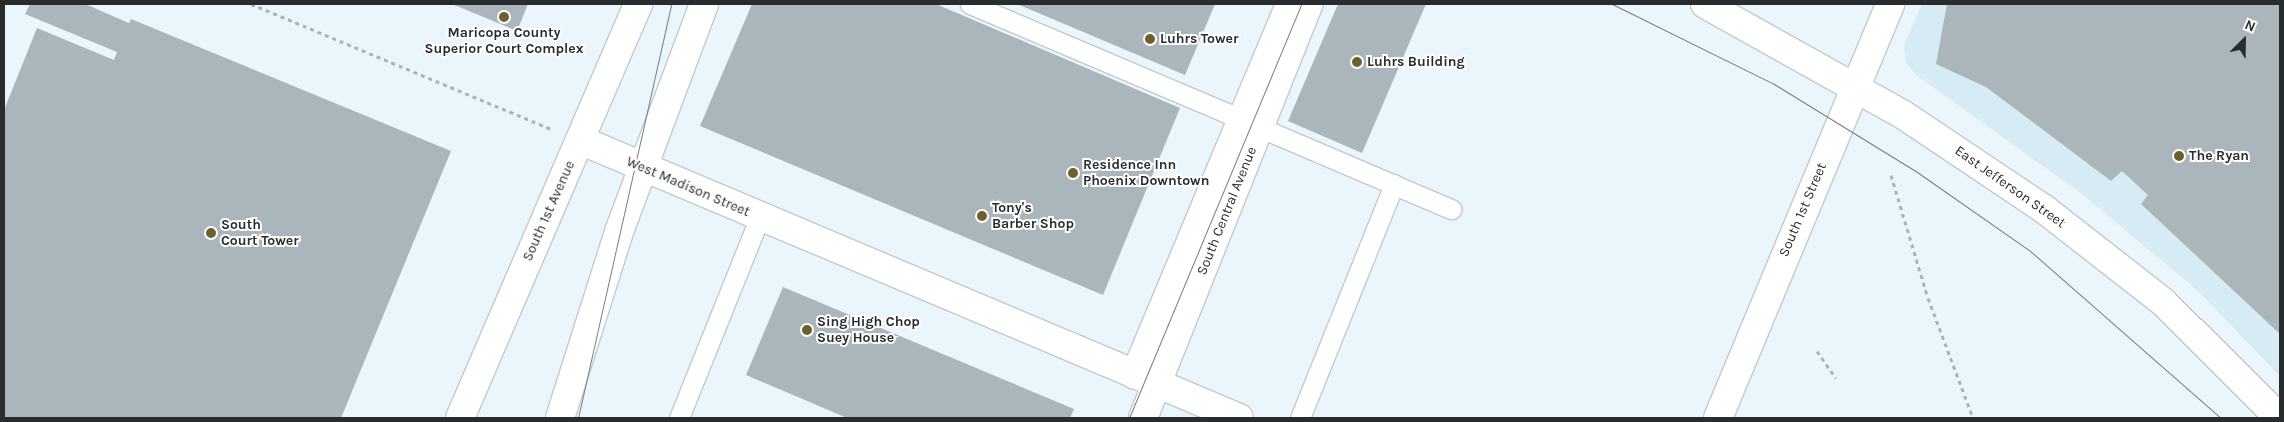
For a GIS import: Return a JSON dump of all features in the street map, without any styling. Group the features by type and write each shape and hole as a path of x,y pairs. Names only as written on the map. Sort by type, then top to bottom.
{"main road":[{"name":"South 1st Avenue","path":"460,418 638,4"},
{"path":"560,418 642,167 704,4"},
{"path":"1252,124 1290,4"},
{"path":"1143,418 1139,377 1252,124 1310,4"},
{"name":"East Jefferson Street","path":"1705,4 1855,87 2044,209 2163,302 2280,418"},
{"name":"South 1st Street","path":"1718,418 1890,4"},
{"name":"West Madison Street","path":"580,140 1239,418"}],"lane":[{"path":"970,4 1451,209"},
{"path":"1300,418 1394,184"},
{"path":"679,418 760,217"}],"path":[{"path":"251,4 580,140"},
{"path":"1891,175 1928,298 1973,418"},
{"path":"1817,351 1836,378"}],"shaded area":[{"name":"The Ryan","path":"1922,4 2280,4 2280,376 2198,291 2082,194 1916,75 1906,63 1904,45"}],"building":[{"name":"South Court Tower","path":"30,4 85,4 129,23 131,19 451,151 341,418 4,418 4,110 37,28 114,60 117,52 25,14"},
{"name":"Maricopa County Superior Court Complex","path":"452,4 528,4 517,31"},
{"path":"752,4 936,4 1180,108 1103,295 700,126"},
{"name":"Luhrs Tower","path":"1017,4 1215,4 1185,75"},
{"name":"Luhrs Building","path":"1338,4 1426,4 1362,153 1288,121"},
{"name":"The Ryan","path":"1947,4 2280,4 2280,334 2141,204 2148,195 2122,171 2111,181 1986,87 1936,64"},
{"path":"783,287 1074,409 1070,418 847,418 746,375"}],"tram line":[{"path":"578,418 671,4"},
{"path":"1129,418 1301,4"},
{"path":"1612,4 1774,84 1917,172 2029,250 2221,418"}],"place":[{"name":"Maricopa County Superior Court Complex","path":"504,17"},
{"name":"Luhrs Tower","path":"1150,39"},
{"name":"Luhrs Building","path":"1357,62"},
{"name":"The Ryan","path":"2179,156"},
{"name":"Residence Inn Phoenix Downtown","path":"1073,173"},
{"name":"Tony's Barber Shop","path":"982,216"},
{"name":"South Court Tower","path":"211,233"},
{"name":"Sing High Chop Suey House","path":"807,330"}]}
